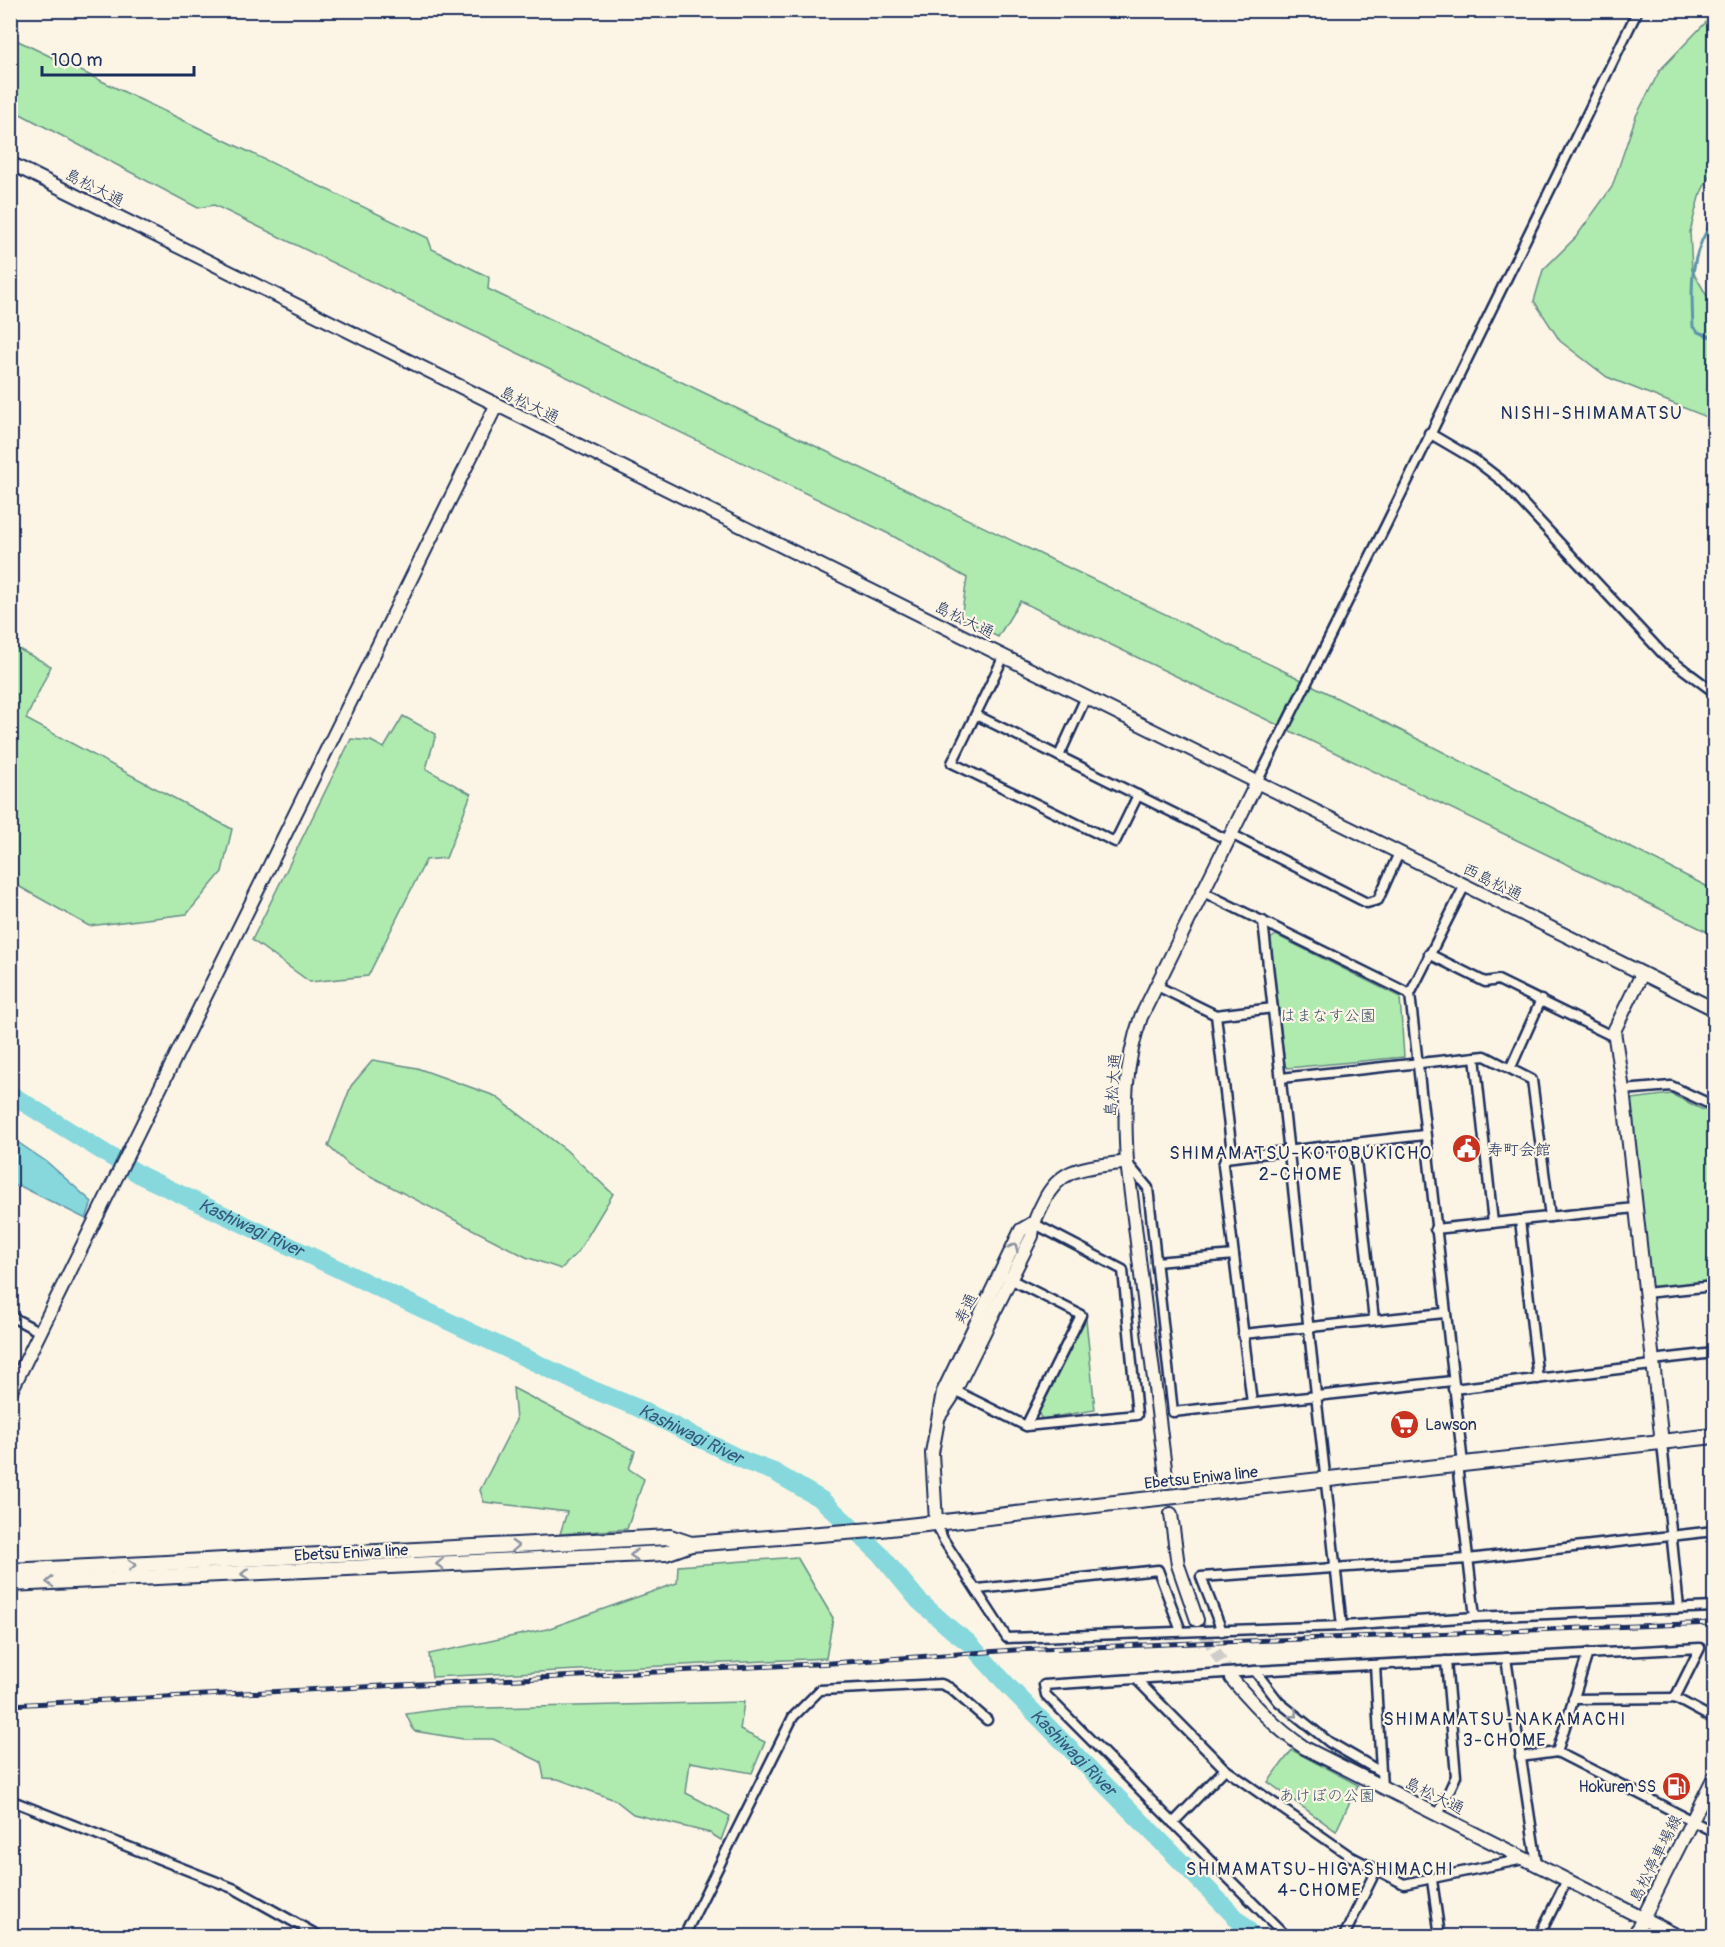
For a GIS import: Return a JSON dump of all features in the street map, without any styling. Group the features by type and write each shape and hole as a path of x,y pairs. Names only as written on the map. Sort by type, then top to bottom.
{"main road":[{"name":"Ebetsu Eniwa line","path":"10,1584 666,1553 691,1544 872,1530 1714,1436"},
{"name":"Ebetsu Eniwa line","path":"10,1571 670,1537 691,1544"}],"street":[{"path":"1257,782 1386,525 1429,433 1638,10"},
{"name":"島松大通","path":"10,163 1257,782 1155,985 1134,1035 1127,1079 1125,1118 1127,1162 1166,1476"},
{"path":"10,1393 496,406"},
{"path":"1429,433 1475,460 1501,480 1663,654 1714,692"},
{"path":"1004,656 952,763 1115,842 1138,795"},
{"path":"1059,756 1086,697"},
{"path":"976,716 1367,903 1378,900 1399,853"},
{"name":"西島松通","path":"1257,782 1714,1009"},
{"path":"1465,885 1410,994 1453,1385 1475,1617"},
{"path":"1202,891 1410,994"},
{"path":"1263,921 1342,1626"},
{"path":"1429,954 1485,982 1498,980 1616,1038"},
{"path":"1642,974 1614,1031 1623,1090 1679,1608"},
{"path":"1155,985 1216,1015 1273,1008"},
{"path":"1511,1067 1541,1000"},
{"path":"1216,1015 1231,1144 1223,1165 1252,1402"},
{"path":"1281,1078 1485,1056 1511,1067 1532,1080 1550,1217"},
{"path":"1475,1057 1493,1223"},
{"path":"1623,1090 1671,1086 1714,1106"},
{"path":"1225,1158 1424,1135"},
{"path":"1354,1143 1374,1320"},
{"path":"1127,1162 1148,1188 1173,1412 1316,1395 1538,1379 1714,1353"},
{"name":"寿通","path":"936,1522 932,1453 940,1415 950,1388 1005,1277 1022,1230 1033,1223 1051,1185 1059,1178 1088,1168 1127,1162"},
{"path":"1435,1229 1635,1208"},
{"path":"1520,1220 1538,1379"},
{"path":"950,1388 1026,1426 1137,1415 1123,1270 1033,1223"},
{"path":"1156,1263 1234,1255"},
{"path":"1005,1277 1081,1315 1026,1426"},
{"path":"1645,1293 1714,1286"},
{"path":"1243,1334 1444,1312"},
{"path":"10,1316 40,1332"},
{"path":"1171,1514 1178,1565 1197,1620"},
{"path":"936,1522 943,1539 978,1589 1007,1638 1342,1626 1475,1617 1714,1607"},
{"path":"1222,1631 1201,1577 1468,1559 1714,1531"},
{"path":"978,1589 1158,1570 1181,1631"},
{"path":"1286,1936 1046,1695 1044,1685 1138,1681 1256,1671 1700,1648 1675,1698"},
{"path":"1557,1752 1588,1653"},
{"path":"1506,1658 1537,1865"},
{"path":"1438,1815 1456,1776 1446,1661"},
{"path":"1375,1665 1382,1788"},
{"path":"1256,1671 1279,1702 1329,1742 1381,1772"},
{"name":"島松大通","path":"1231,1678 1279,1731 1305,1748 1642,1918"},
{"path":"1138,1681 1225,1769 1350,1856 1404,1884 1432,1880 1524,1858"},
{"path":"684,1936 792,1717 820,1690 941,1684 950,1688 987,1720"},
{"path":"1573,1699 1675,1698 1714,1719"},
{"path":"1520,1758 1557,1752 1714,1832"},
{"path":"1173,1823 1225,1769"},
{"name":"島松停車場線","path":"1678,1936 1642,1918 1714,1777"},
{"path":"10,1800 234,1889 319,1936"},
{"path":"1344,1936 1376,1870"},
{"path":"1432,1880 1440,1936"},
{"path":"1539,1936 1567,1880"},
{"path":"1634,1936 1642,1918"}],"green space":[{"path":"1709,19 1714,19 1714,166 1699,197 1690,232 1692,270 1714,308 1714,420 1607,377 1560,341 1534,301 1543,270 1576,237 1612,187 1636,116 1660,70"},
{"path":"10,37 428,238 432,249 489,277 488,289 1290,674 1714,890 1714,935 1020,601 998,637 961,618 967,578 891,535 214,205 198,208 11,109"},
{"path":"11,645 51,666 26,719 232,829 222,872 187,914 89,926 11,882"},
{"path":"403,716 436,734 426,769 471,794 446,858 426,860 368,976 310,982 252,940 351,739 371,741 384,748"},
{"name":"はまなす公園","path":"1276,935 1400,997 1404,1057 1288,1068 1285,1066 1270,939"},
{"path":"373,1060 417,1068 495,1096 566,1150 613,1194 578,1252 561,1269 526,1257 349,1165 328,1146 351,1086"},
{"path":"1671,1094 1714,1115 1714,1281 1654,1288 1650,1285 1630,1102 1632,1099"},
{"path":"1086,1319 1095,1410 1042,1419 1038,1413"},
{"path":"513,1388 635,1451 629,1469 644,1479 627,1529 560,1534 567,1512 484,1502 480,1490 516,1420"},
{"path":"797,1557 833,1618 826,1658 432,1677 429,1654 547,1629 677,1583 678,1566"},
{"path":"744,1702 740,1730 765,1742 752,1773 690,1762 686,1793 730,1816 721,1840 710,1833 633,1814 615,1800 558,1779 544,1778 541,1762 493,1739 463,1739 414,1731 406,1714 442,1709"},
{"name":"あけぼの公園","path":"1292,1750 1358,1785 1336,1831 1268,1782"}],"water":[{"path":"10,1137 47,1162 92,1202 86,1219 18,1185 11,1188"}],"waterway":[{"path":"1714,219 1700,245 1692,284 1693,327 1698,332 1714,338"},
{"name":"Kashiwagi River","path":"10,1094 142,1176 591,1389 638,1408 747,1462 774,1472 822,1500 880,1554 919,1601 968,1642 1010,1688 1254,1936"}],"tunnel":[{"path":"1166,1476 1171,1514"},
{"path":"1197,1620 1231,1678"}],"railway":[{"path":"10,1705 832,1663 1014,1650 1714,1623"}],"place":[{"name":"寿町会館","path":"1466,1149"},
{"name":"Lawson","path":"1404,1424"},
{"name":"Hokuren SS","path":"1677,1786"}],"district":[{"name":"NISHI-SHIMAMATSU","path":"1592,413"},
{"name":"SHIMAMATSU-KOTOBUKICHO 2-CHOME","path":"1301,1163"},
{"name":"SHIMAMATSU-NAKAMACHI 3-CHOME","path":"1505,1729"},
{"name":"SHIMAMATSU-HIGASHIMACHI 4-CHOME","path":"1320,1879"}]}
